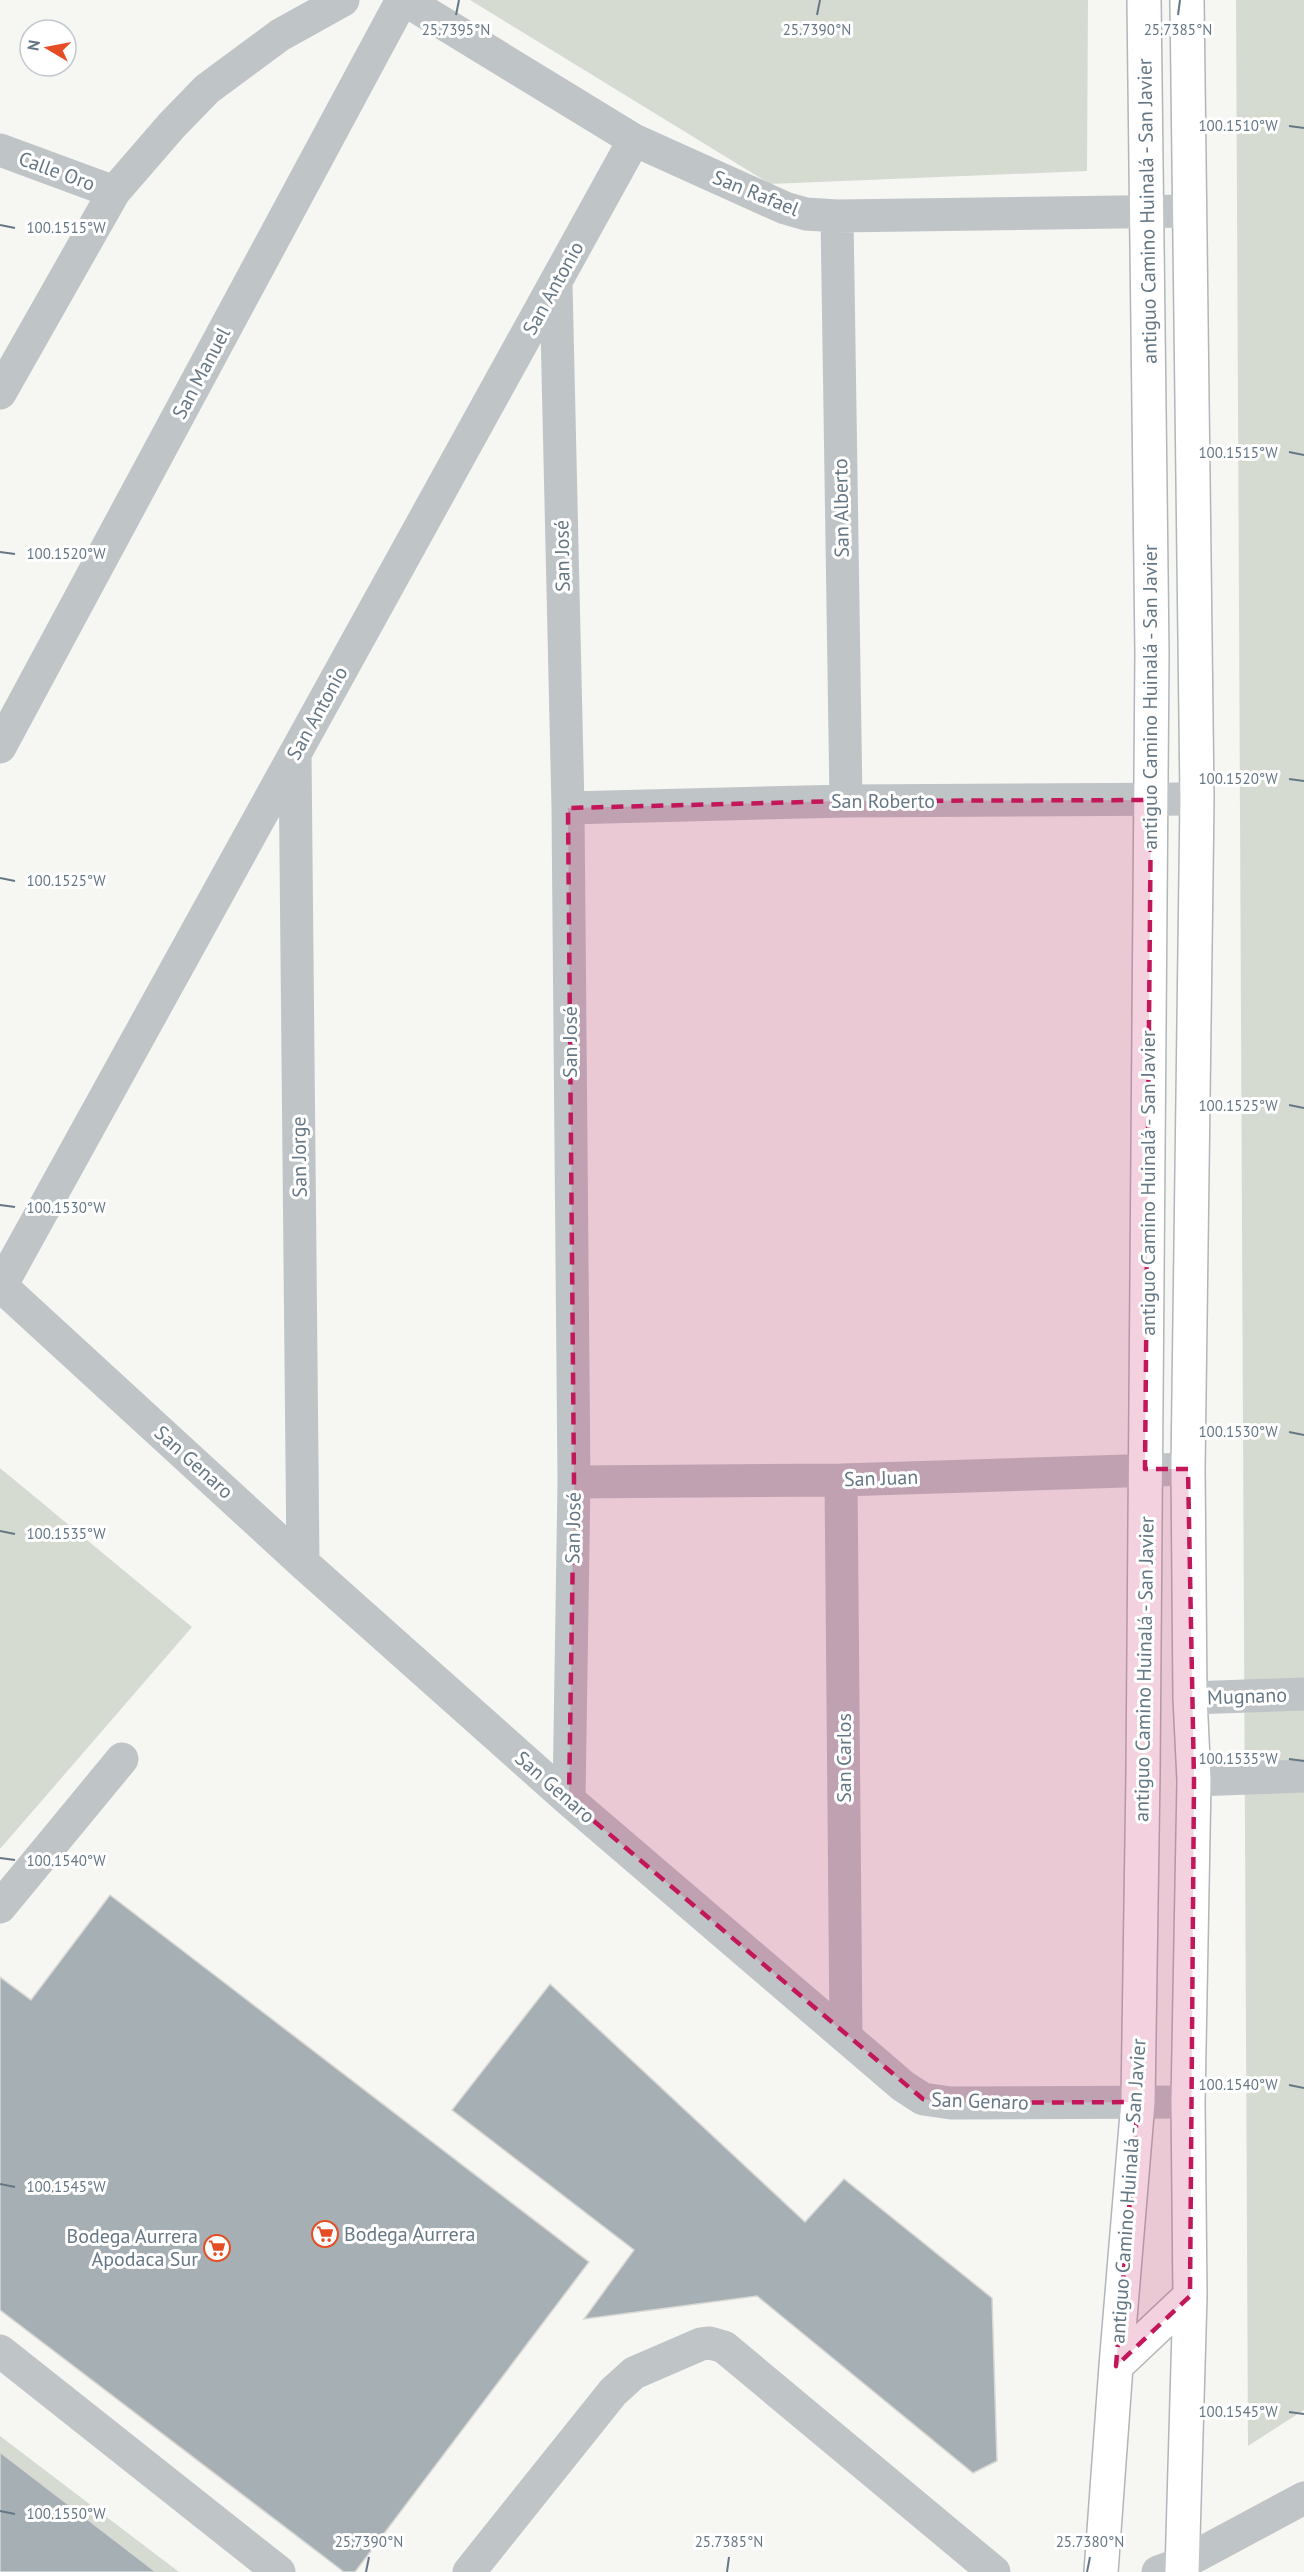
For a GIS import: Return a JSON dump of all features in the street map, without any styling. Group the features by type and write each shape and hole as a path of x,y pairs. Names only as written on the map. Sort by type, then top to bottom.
{"main road":[{"name":"antiguo Camino Huinalá - San Javier","path":"1101,2572 1138,2102 1151,800 1144,0"},
{"path":"1174,2569 1190,2296 1188,2102 1194,1780 1190,1698 1188,1469 1197,799 1187,0"},
{"path":"1116,2366 1190,2296"}],"street":[{"path":"0,393 114,192 207,89 280,35 343,0"},
{"name":"San Rafael","path":"404,0 634,140 785,208 837,216 1147,214 1189,211"},
{"name":"San Manuel","path":"0,747 404,0"},
{"name":"San Antonio","path":"0,1286 634,140"},
{"name":"Calle Oro","path":"0,150 114,192"},
{"name":"San Alberto","path":"837,216 846,801"},
{"name":"San José","path":"556,284 568,808 573,1482 569,1800"},
{"name":"San Jorge","path":"295,752 303,1563"},
{"name":"San Roberto","path":"568,808 846,801 1197,799"},
{"name":"San Genaro","path":"0,1286 303,1563 569,1800 903,2086 923,2099 951,2103 1188,2102"},
{"name":"San Juan","path":"573,1482 841,1480 1188,1469"},
{"name":"San Carlos","path":"841,1480 846,2036"},
{"name":"Mugnano","path":"1190,1698 1304,1694"},
{"path":"0,1907 122,1759"},
{"path":"1194,1780 1304,1776"},
{"path":"470,2572 614,2392 634,2373 701,2344 710,2343 724,2348 994,2572"},
{"path":"0,2350 279,2572"},
{"path":"1174,2569 1304,2498"}],"highlighted area":[{"path":"1151,800 1145,1469 1188,1469 1194,1780 1190,2296 1116,2366 1138,2102 951,2103 923,2099 569,1800 574,1482 568,808 846,801"}],"shaded area":[{"path":"470,0 1088,0 1087,171 770,184"},
{"path":"1236,0 1304,0 1304,2410 1248,2446"},
{"path":"0,1468 192,1627 0,1849"},
{"path":"0,2436 179,2572 0,2572"}],"building":[{"path":"110,1895 589,2262 355,2572 344,2572 0,2310 0,1977 31,2000"},
{"path":"550,1984 805,2222 844,2179 992,2298 997,2461 973,2473 757,2296 584,2319 634,2250 452,2110"},
{"path":"0,2452 156,2572 0,2572"}],"place":[{"name":"Bodega Aurrera","path":"325,2234"},
{"name":"Bodega Aurrera Apodaca Sur","path":"217,2248"}]}
